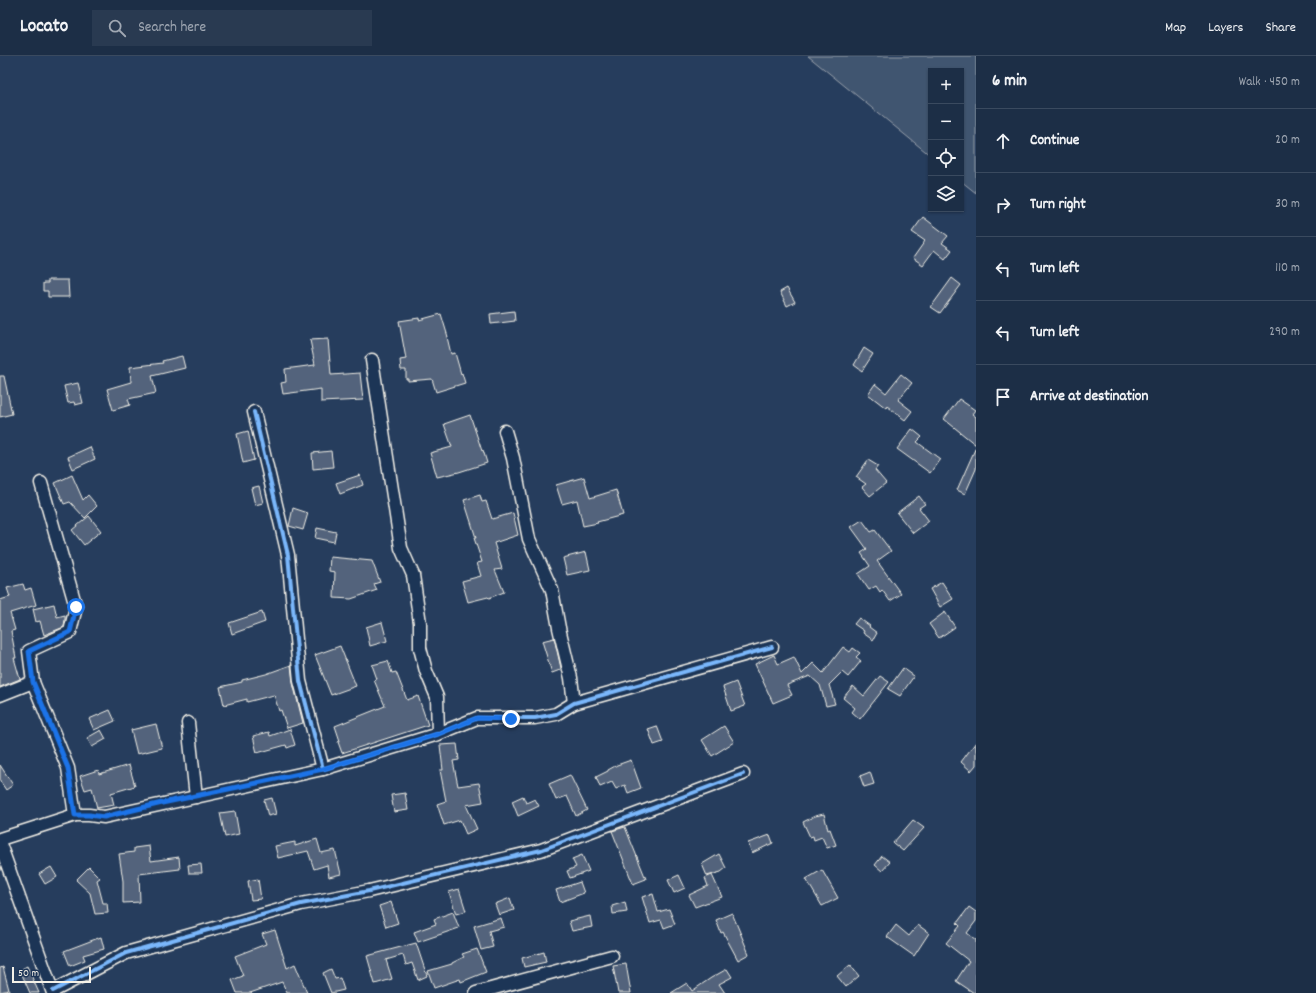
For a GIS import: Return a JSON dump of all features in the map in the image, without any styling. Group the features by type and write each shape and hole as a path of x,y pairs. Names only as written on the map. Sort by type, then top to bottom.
{"street":[{"path":"372,360 401,548 413,575 420,623 420,648 426,670 437,697 438,734"},
{"path":"254,412 288,555 300,681 323,769"},
{"path":"506,431 513,458 529,539 552,590 571,678 574,703"},
{"path":"41,483 76,607 70,632 29,651 33,682 68,768 75,815"},
{"path":"0,839 75,815 104,817 323,769 438,734 477,718 535,718 556,714 574,703 772,646"},
{"path":"0,695 33,682"},
{"path":"188,723 196,796"},
{"path":"0,844 53,992 126,953 301,904 368,891 541,850 743,774"},
{"path":"476,993 612,956"}],"shaded area":[{"path":"808,56 976,56 976,193 964,183 964,68 928,68 928,154"}],"building":[{"path":"923,217 948,236 942,243 952,250 945,259 934,250 923,265 913,258 925,241 912,232"},
{"path":"952,278 961,285 940,313 931,307"},
{"path":"48,280 68,280 69,297 48,297 48,291 43,291 43,283 48,283"},
{"path":"787,288 795,302 787,306 780,292"},
{"path":"514,311 515,321 491,324 490,314"},
{"path":"441,314 448,337 451,354 455,353 465,383 436,392 432,379 408,381 408,379 406,379 406,370 401,370 400,360 406,359 399,321 419,318 419,320"},
{"path":"328,339 331,375 360,373 363,400 321,402 321,389 283,394 281,383 286,382 285,369 315,365 310,340"},
{"path":"864,348 873,354 862,371 854,365"},
{"path":"182,356 185,368 152,376 156,393 128,399 130,405 113,410 107,389 131,382 130,367 163,363 162,361"},
{"path":"901,374 912,383 898,400 912,411 905,420 868,394 875,384 886,393"},
{"path":"0,376 4,376 12,414 0,417"},
{"path":"78,383 83,403 75,405 74,402 68,403 64,386"},
{"path":"959,399 975,410 972,414 976,417 976,445 944,419"},
{"path":"470,415 487,463 437,477 430,453 452,447 444,424"},
{"path":"912,429 922,437 917,442 940,459 930,473 897,449"},
{"path":"248,431 254,460 243,463 237,434"},
{"path":"90,447 95,459 73,469 68,457"},
{"path":"976,447 976,469 965,494 957,490"},
{"path":"331,451 333,467 313,469 312,453"},
{"path":"868,460 878,466 875,470 886,483 870,496 862,487 866,484 856,477"},
{"path":"72,475 83,500 88,495 97,506 85,518 70,502 64,504 55,483"},
{"path":"360,475 363,485 340,494 336,483"},
{"path":"584,477 590,498 616,490 623,515 583,526 577,500 562,504 556,485"},
{"path":"259,486 263,503 255,505 251,488"},
{"path":"480,495 482,502 486,501 492,519 513,513 518,535 494,543 502,569 495,570 504,592 489,598 468,602 462,581 481,576 477,563 482,562 464,500"},
{"path":"919,496 925,504 919,508 929,521 913,533 897,513"},
{"path":"293,508 308,513 303,530 289,526"},
{"path":"89,516 101,531 84,545 72,530"},
{"path":"862,520 871,532 875,530 891,551 877,561 901,594 890,601 882,590 880,592 876,586 869,590 858,574 870,566 861,553 867,549 851,527"},
{"path":"317,528 336,532 334,542 315,538"},
{"path":"586,552 590,570 567,575 563,558"},
{"path":"330,557 372,561 380,582 374,584 377,590 351,599 334,598 335,572 329,571"},
{"path":"942,582 953,599 940,607 930,589"},
{"path":"23,584 25,590 31,588 36,605 10,613 15,630 11,631 16,658 14,658 20,679 0,687 0,600 10,597 7,588"},
{"path":"54,604 57,617 65,615 64,627 44,635 40,621 36,622 33,609"},
{"path":"262,612 265,622 232,634 229,623"},
{"path":"945,612 955,627 939,638 929,624"},
{"path":"859,618 877,633 873,640 854,624"},
{"path":"382,622 387,641 370,646 366,627"},
{"path":"554,638 561,668 560,670 552,673 542,641"},
{"path":"340,646 356,686 331,695 315,655"},
{"path":"843,647 850,652 853,648 860,653 856,657 861,661 848,677 842,672 829,685 835,704 826,706 820,685 810,676 787,685 792,695 773,703 755,664 774,655 778,664 794,657 802,674 813,663 823,673"},
{"path":"388,661 392,673 396,672 407,700 418,696 428,725 342,753 335,726 385,706 374,680 377,679 372,665"},
{"path":"291,665 293,683 303,723 287,728 281,710 279,711 274,695 247,702 247,699 224,705 220,687 242,682 242,680 266,674"},
{"path":"903,668 914,676 900,696 888,689"},
{"path":"880,676 889,682 860,719 852,712 855,708 843,698 853,686 864,696"},
{"path":"736,682 745,706 731,711 723,687"},
{"path":"110,710 115,721 94,730 89,719"},
{"path":"156,724 162,748 137,754 131,730"},
{"path":"657,726 663,742 654,745 648,729"},
{"path":"724,726 734,742 712,756 702,740"},
{"path":"290,729 295,745 287,748 286,745 257,753 253,736 269,732 270,736"},
{"path":"101,730 106,739 92,747 87,738"},
{"path":"976,742 976,765 971,771 961,762"},
{"path":"457,744 459,760 453,761 458,786 479,783 483,802 466,805 477,829 466,834 460,820 444,825 437,804 446,801 440,770 443,770 440,745"},
{"path":"631,760 641,788 628,793 625,785 616,789 612,782 600,787 596,777 617,765"},
{"path":"0,765 13,785 6,790 0,781"},
{"path":"129,765 135,786 111,793 114,805 97,808 92,788 85,790 80,776 98,770 99,774"},
{"path":"870,772 874,784 864,787 860,776"},
{"path":"570,775 587,810 576,816 567,796 556,800 549,784"},
{"path":"405,793 408,810 394,812 391,795"},
{"path":"523,796 526,803 535,799 539,806 518,816 512,801"},
{"path":"272,798 276,814 268,816 264,800"},
{"path":"235,811 239,834 225,837 220,813"},
{"path":"824,814 828,830 830,829 836,845 827,848 822,837 814,840 813,836 810,837 803,822 815,816"},
{"path":"913,820 924,828 903,851 893,843"},
{"path":"625,827 646,879 633,884 612,831"},
{"path":"770,835 773,843 752,853 748,843"},
{"path":"317,839 321,853 335,850 341,874 329,877 327,865 314,869 308,851 278,858 275,846 295,842 295,846"},
{"path":"149,846 151,861 179,857 180,869 139,874 140,902 123,903 123,881 119,854 134,852 134,848"},
{"path":"719,854 726,868 721,872 707,876 702,864"},
{"path":"582,855 589,871 570,878 567,871 576,867 572,859"},
{"path":"882,856 890,862 882,871 875,865"},
{"path":"201,864 202,873 189,873 188,865"},
{"path":"51,867 57,877 45,884 39,874"},
{"path":"89,867 100,878 97,880 103,903 107,903 108,913 95,914 90,893 76,880"},
{"path":"822,870 838,898 822,906 806,879"},
{"path":"679,875 685,888 674,893 668,880"},
{"path":"712,875 722,897 695,907 689,895 708,886 705,878"},
{"path":"258,879 261,899 251,900 248,881"},
{"path":"580,882 584,893 560,902 556,890"},
{"path":"459,889 466,911 456,914 449,892"},
{"path":"653,894 658,912 669,909 675,924 664,928 661,920 650,923 642,897"},
{"path":"510,898 514,910 499,915 495,904"},
{"path":"391,902 398,923 386,927 379,906"},
{"path":"625,902 627,912 613,914 612,906"},
{"path":"969,907 976,912 976,921 967,933 976,940 976,993 956,981 969,961 946,943 960,926 957,923"},
{"path":"453,912 459,928 418,942 414,932 436,924 434,919"},
{"path":"732,913 749,954 738,960 723,932 721,933 716,920"},
{"path":"590,916 592,927 572,931 569,921"},
{"path":"501,918 504,927 489,931 493,947 481,950 474,926"},
{"path":"896,925 909,936 918,925 929,933 914,956 887,937"},
{"path":"275,930 287,968 295,964 307,993 287,993 282,982 250,993 237,993 232,980 243,976 235,956 266,944 262,934"},
{"path":"101,937 104,949 83,955 85,960 70,966 64,951"},
{"path":"416,943 427,976 418,980 412,963 406,965 403,955 386,960 392,979 375,984 367,956"},
{"path":"477,949 486,972 461,982 460,979 434,988 428,971 452,964 464,957 462,954"},
{"path":"544,952 546,962 524,967 522,958"},
{"path":"626,964 631,993 618,993 613,966"},
{"path":"850,965 859,976 846,987 837,976"},
{"path":"27,966 39,993 30,993 20,970"},
{"path":"3,967 9,990 0,992 0,968"},
{"path":"331,969 335,979 340,978 344,990 331,993 323,973"},
{"path":"727,969 732,977 719,984 725,993 671,993 687,983 692,991"}],"cycle path":[{"path":"254,412 288,555 300,681 323,769 438,734 477,718 535,718 556,714 574,703 772,647"},
{"path":"53,991 126,953 301,904 369,891 541,850 743,774"}],"route":[{"path":"76,607 70,632 29,651 33,682 68,768 75,815 104,817 162,803 323,769 438,734 477,718 511,719"}]}
